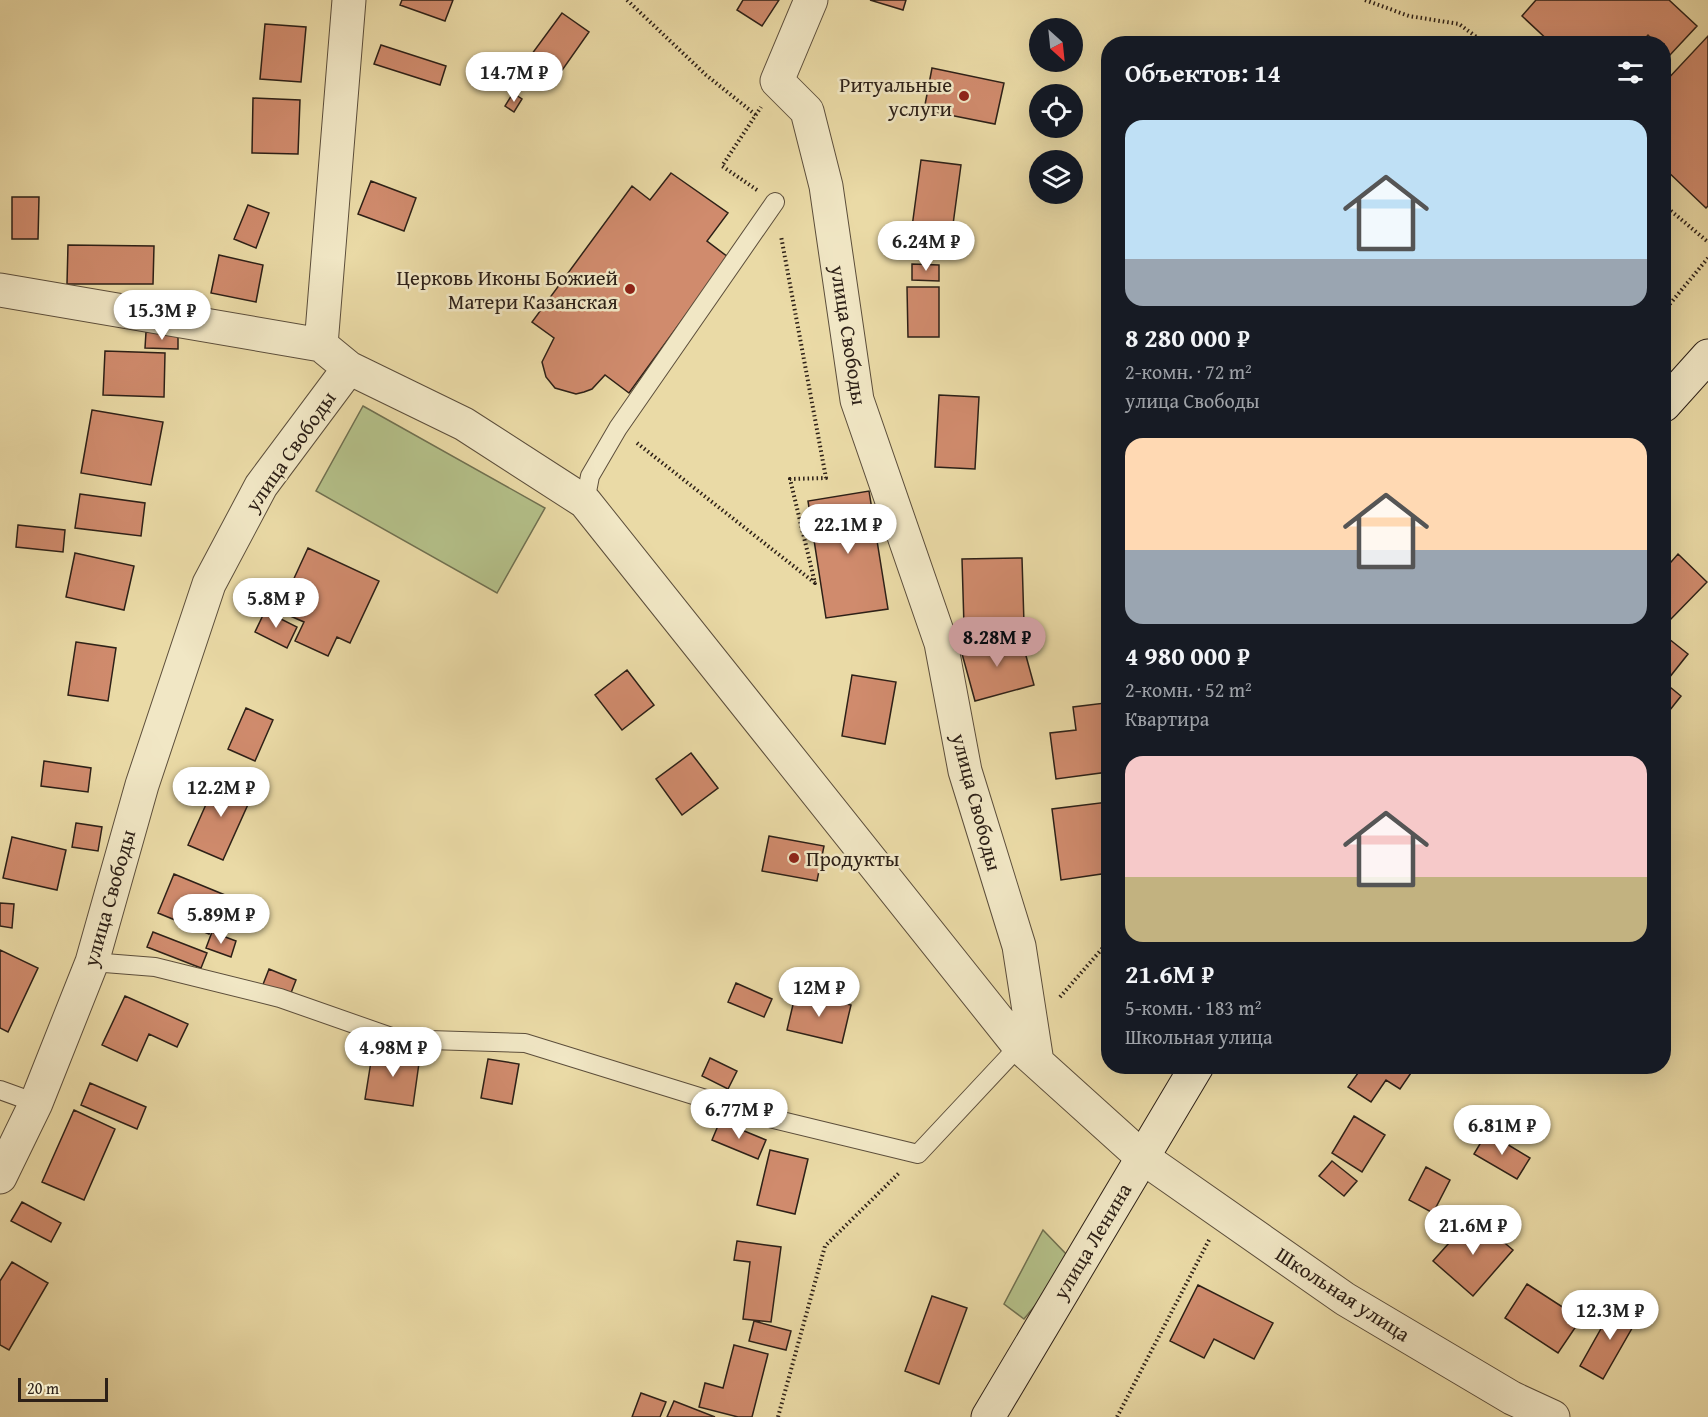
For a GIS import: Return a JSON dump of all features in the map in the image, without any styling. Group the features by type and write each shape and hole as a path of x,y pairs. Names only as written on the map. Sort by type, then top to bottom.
{"street":[{"path":"321,345 349,0"},
{"path":"777,81 811,0"},
{"name":"улица Свободы","path":"777,81 807,111 826,186 857,400 941,642 965,771 1019,946 1028,1054"},
{"name":"улица Свободы","path":"0,290 321,345 349,368 464,423 585,502 1028,1054 1142,1157"},
{"path":"1671,397 1708,356"},
{"name":"улица Свободы","path":"0,1177 36,1103 92,962 142,785 209,584 261,486 349,368"},
{"name":"улица Ленина","path":"988,1417 1192,1074"},
{"name":"Школьная улица","path":"1142,1157 1345,1299 1512,1398 1553,1417"}],"lane":[{"path":"585,502 590,476 618,428 774,202"},
{"path":"92,962 155,967 280,998 397,1039 525,1042 761,1116 918,1154 1028,1054"},
{"path":"0,1090 36,1103"}],"path":[{"path":"627,0 706,75 756,116"},
{"path":"1365,0 1409,16 1459,24 1475,36"},
{"path":"618,428 815,583 790,480 826,478 774,202 722,166 777,81"},
{"path":"1671,211 1708,242"},
{"path":"1671,303 1708,258"},
{"path":"1052,1006 1101,950"},
{"path":"778,1417 825,1246 918,1154"},
{"path":"1117,1417 1209,1239"}],"green space":[{"path":"363,406 545,508 497,593 316,491"},
{"path":"1043,1230 1067,1255 1052,1285 1024,1319 1004,1304"}],"building":[{"path":"402,0 453,0 445,21 400,5"},
{"path":"743,0 779,0 762,26 737,10"},
{"path":"870,0 906,0 903,10"},
{"path":"1536,0 1669,0 1697,26 1671,54 1671,36 1543,36 1522,16"},
{"path":"562,13 589,32 551,86 523,66"},
{"path":"265,24 306,27 301,82 260,79"},
{"path":"1708,36 1708,206 1706,208 1671,175 1671,76"},
{"path":"381,45 446,66 440,85 374,64"},
{"name":"Ритуальные услуги","path":"932,68 1004,83 995,124 924,110"},
{"path":"513,93 522,99 514,112 505,106"},
{"path":"253,98 300,100 298,154 252,153"},
{"path":"921,160 961,165 952,232 912,227"},
{"name":"Церковь Иконы Божией Матери Казанская","path":"671,173 728,213 707,241 728,257 629,393 605,375 592,389 584,392 576,394 555,388 546,377 542,362 554,338 532,322 632,186 650,200"},
{"path":"371,181 416,198 404,231 358,214"},
{"path":"12,197 39,197 38,239 12,239"},
{"path":"248,205 269,213 256,248 234,239"},
{"path":"913,241 941,243 940,259 912,257"},
{"path":"68,245 154,246 153,284 67,284"},
{"path":"219,255 263,265 256,302 211,293"},
{"path":"912,264 939,265 939,281 912,280"},
{"path":"907,287 939,287 939,337 908,337"},
{"path":"146,332 178,334 178,349 145,348"},
{"path":"105,351 165,353 164,397 103,395"},
{"path":"939,395 979,397 975,469 935,467"},
{"path":"92,410 163,422 151,485 81,473"},
{"path":"869,491 888,609 826,618 808,501"},
{"path":"80,494 145,503 141,536 75,528"},
{"path":"18,525 65,530 63,552 16,547"},
{"path":"308,548 379,581 350,643 337,637 328,656 295,641 304,622 279,611"},
{"path":"75,553 134,566 124,610 66,597"},
{"path":"1678,554 1707,582 1671,619 1671,562"},
{"path":"1022,558 1024,624 964,626 962,559"},
{"path":"265,611 297,627 287,648 255,632"},
{"path":"1020,634 1034,685 975,701 961,650"},
{"path":"1671,641 1688,654 1671,675"},
{"path":"76,642 116,648 108,701 68,695"},
{"path":"627,670 654,705 622,730 595,695"},
{"path":"852,675 896,682 885,744 842,736"},
{"path":"1671,688 1681,696 1671,709"},
{"path":"1101,704 1101,773 1056,779 1050,733 1076,730 1073,707"},
{"path":"246,708 273,720 255,761 228,749"},
{"path":"691,753 718,788 682,815 656,779"},
{"path":"44,761 91,768 88,792 41,786"},
{"path":"219,775 254,791 223,860 188,845"},
{"path":"1101,803 1101,874 1061,880 1052,809"},
{"path":"76,823 102,827 98,851 72,847"},
{"path":"769,836 824,846 817,881 762,871"},
{"path":"12,837 66,850 57,890 3,878"},
{"path":"174,874 225,895 209,934 158,913"},
{"path":"0,903 14,904 12,928 0,926"},
{"path":"153,932 207,953 201,968 147,947"},
{"path":"212,932 236,941 231,957 206,948"},
{"path":"0,950 38,968 8,1032 0,1028"},
{"path":"269,969 296,980 289,998 262,987"},
{"path":"736,983 772,999 764,1017 728,1002"},
{"path":"796,992 851,1005 842,1043 787,1030"},
{"path":"125,996 188,1024 177,1047 149,1034 137,1061 102,1045"},
{"path":"373,1049 420,1056 413,1106 365,1099"},
{"path":"710,1058 737,1071 728,1089 702,1076"},
{"path":"488,1059 519,1064 512,1104 481,1098"},
{"path":"1357,1074 1410,1074 1400,1089 1386,1080 1371,1102 1348,1087"},
{"path":"90,1083 146,1107 137,1129 81,1105"},
{"path":"74,1110 115,1129 84,1200 42,1182"},
{"path":"1354,1116 1385,1135 1362,1172 1332,1153"},
{"path":"720,1121 766,1140 758,1159 712,1140"},
{"path":"1487,1132 1530,1158 1517,1179 1474,1154"},
{"path":"770,1150 808,1159 795,1214 757,1205"},
{"path":"1332,1161 1357,1181 1344,1196 1319,1176"},
{"path":"1426,1167 1450,1180 1433,1213 1409,1200"},
{"path":"22,1202 61,1223 51,1242 11,1221"},
{"path":"1473,1216 1513,1250 1473,1296 1433,1261"},
{"path":"737,1241 781,1247 771,1322 743,1319 750,1262 734,1260"},
{"path":"12,1262 48,1283 9,1350 0,1345 0,1281"},
{"path":"1527,1284 1581,1319 1558,1353 1505,1318"},
{"path":"1198,1285 1273,1323 1254,1359 1214,1339 1204,1358 1170,1341"},
{"path":"932,1296 967,1308 939,1384 905,1371"},
{"path":"1616,1302 1639,1316 1603,1379 1580,1366"},
{"path":"754,1321 791,1331 786,1350 749,1341"},
{"path":"734,1345 768,1354 752,1417 738,1417 699,1407 705,1383 723,1388"},
{"path":"641,1393 666,1402 660,1417 632,1417"},
{"path":"674,1401 715,1417 667,1417"}],"place":[{"name":"Ритуальные услуги","path":"964,96"},
{"name":"Церковь Иконы Божией Матери Казанская","path":"630,289"},
{"name":"Продукты","path":"794,858"}]}
